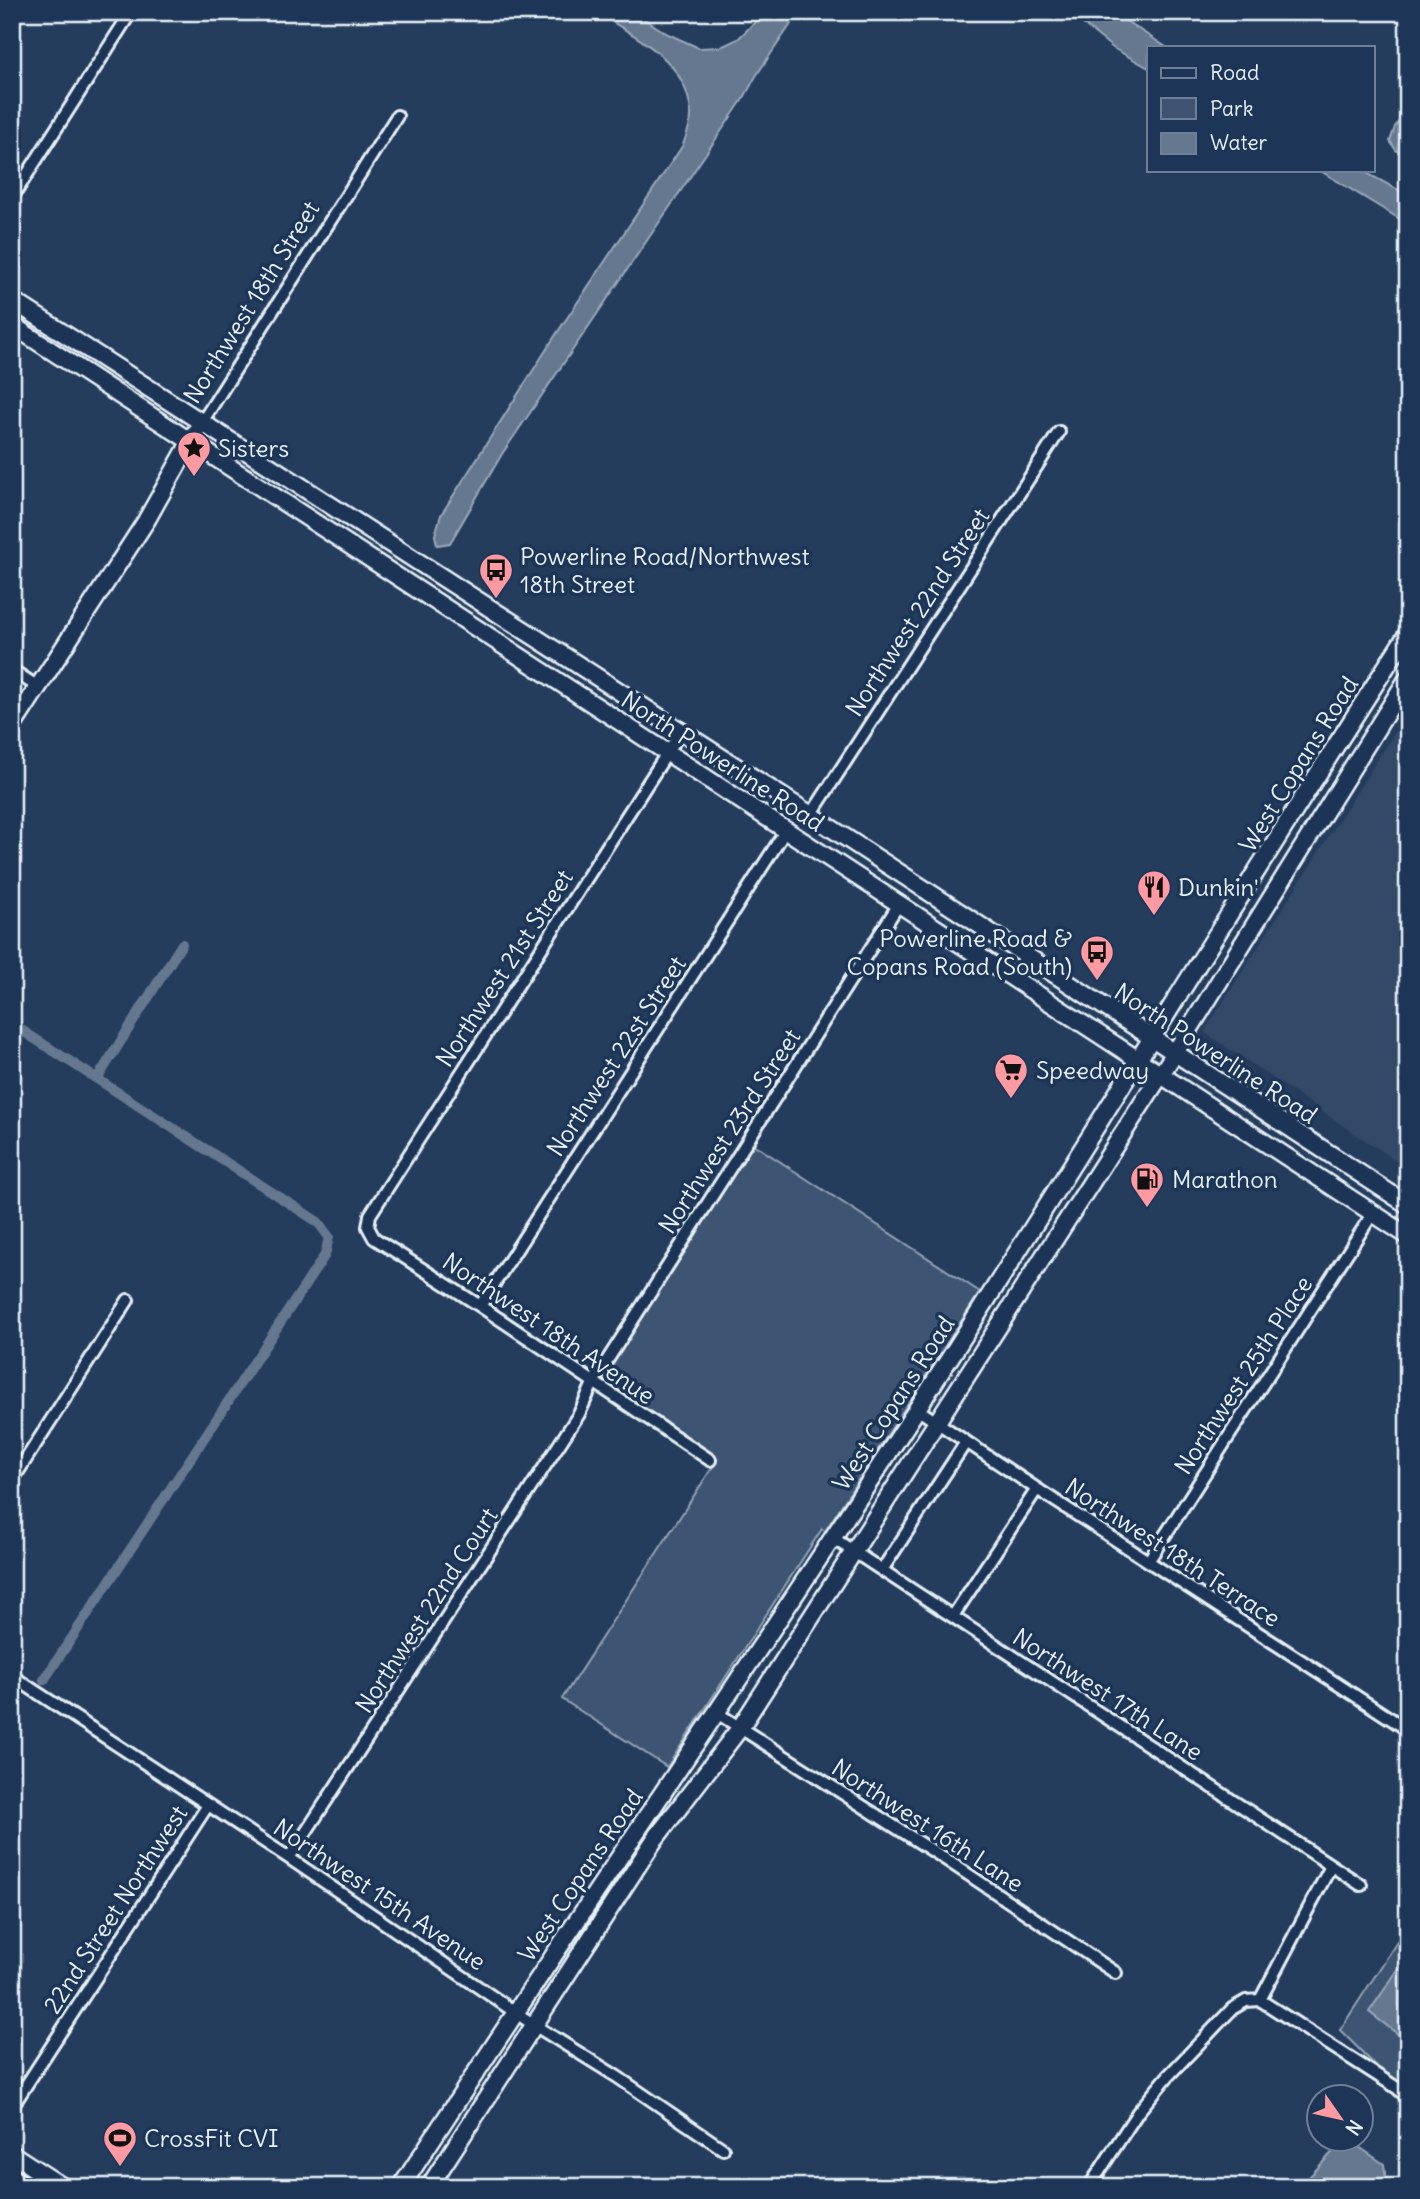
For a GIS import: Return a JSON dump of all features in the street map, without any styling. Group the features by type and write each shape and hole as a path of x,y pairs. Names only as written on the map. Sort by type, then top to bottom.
{"main road":[{"name":"North Powerline Road","path":"12,300 811,815 1408,1205"},
{"name":"North Powerline Road","path":"12,324 1408,1236"},
{"name":"Northwest 18th Street","path":"12,727 146,521 202,422"},
{"path":"378,562 394,561 445,592 457,588"},
{"name":"West Copans Road","path":"401,2187 515,2010 717,1713 917,1409 1408,633"},
{"name":"West Copans Road","path":"429,2187 655,1839 740,1728 1174,1054 1408,678"},
{"path":"877,889 900,890 913,883"},
{"path":"12,2154 63,2187"},
{"path":"12,2178 26,2187"}],"street":[{"path":"12,198 131,12"},
{"name":"Northwest 18th Street","path":"202,422 397,116"},
{"name":"Northwest 22nd Street","path":"811,815 1059,432"},
{"path":"12,670 38,687"},
{"name":"Northwest 21st Street","path":"368,1227 370,1215 680,733"},
{"name":"Northwest 22st Street","path":"480,1306 786,830"},
{"name":"Northwest 23rd Street","path":"594,1381 899,904"},
{"name":"Northwest 25th Place","path":"1149,1560 1373,1213"},
{"name":"Northwest 18th Avenue","path":"368,1227 374,1238 710,1460"},
{"path":"12,1481 128,1300"},
{"name":"Northwest 22nd Court","path":"289,1858 579,1414 594,1381"},
{"name":"Northwest 18th Terrace","path":"917,1409 1408,1730"},
{"path":"881,1570 966,1442"},
{"path":"953,1616 1037,1489"},
{"name":"Northwest 17th Lane","path":"833,1538 1361,1885"},
{"name":"Northwest 15th Avenue","path":"12,1676 289,1858 723,2150"},
{"name":"Northwest 16th Lane","path":"717,1713 939,1855 1116,1973"},
{"name":"22nd Street Northwest","path":"12,2107 208,1805"},
{"path":"1260,2000 1331,1866"},
{"path":"1089,2187 1138,2112 1168,2076 1231,2009 1246,2001 1260,2000 1397,2088 1408,2098"}],"shaded area":[{"path":"1408,712 1408,1169 1204,1032"}],"green space":[{"path":"753,1144 980,1292 667,1767 562,1699 717,1460 598,1383"},
{"path":"1408,1925 1408,2098 1340,2030"}],"water":[{"path":"597,12 633,12 668,34 699,48 721,47 738,39 765,12 799,12 502,454 450,543 437,545 435,535 441,515 555,336 683,145 691,120 687,94 670,64 658,52"},
{"path":"1068,12 1112,12 1164,46 1147,46 1147,67 1113,48"},
{"path":"1408,108 1408,160 1390,141 1395,127"},
{"path":"1322,172 1365,172 1408,195 1408,224"},
{"path":"1408,1955 1408,2042 1369,2012"},
{"path":"1331,2154 1369,2154 1384,2164 1386,2181 1383,2187 1300,2187"}],"waterway":[{"path":"97,1079 182,944"},
{"path":"12,1024 318,1222 329,1237 325,1255 44,1680"}],"place":[{"name":"Sisters","path":"194,478"},
{"name":"Powerline Road/Northwest 18th Street","path":"496,600"},
{"name":"Dunkin'","path":"1154,917"},
{"name":"Powerline Road & Copans Road (South)","path":"1097,982"},
{"name":"Speedway","path":"1011,1100"},
{"name":"Marathon","path":"1147,1209"},
{"name":"CrossFit CVI","path":"120,2168"}]}
